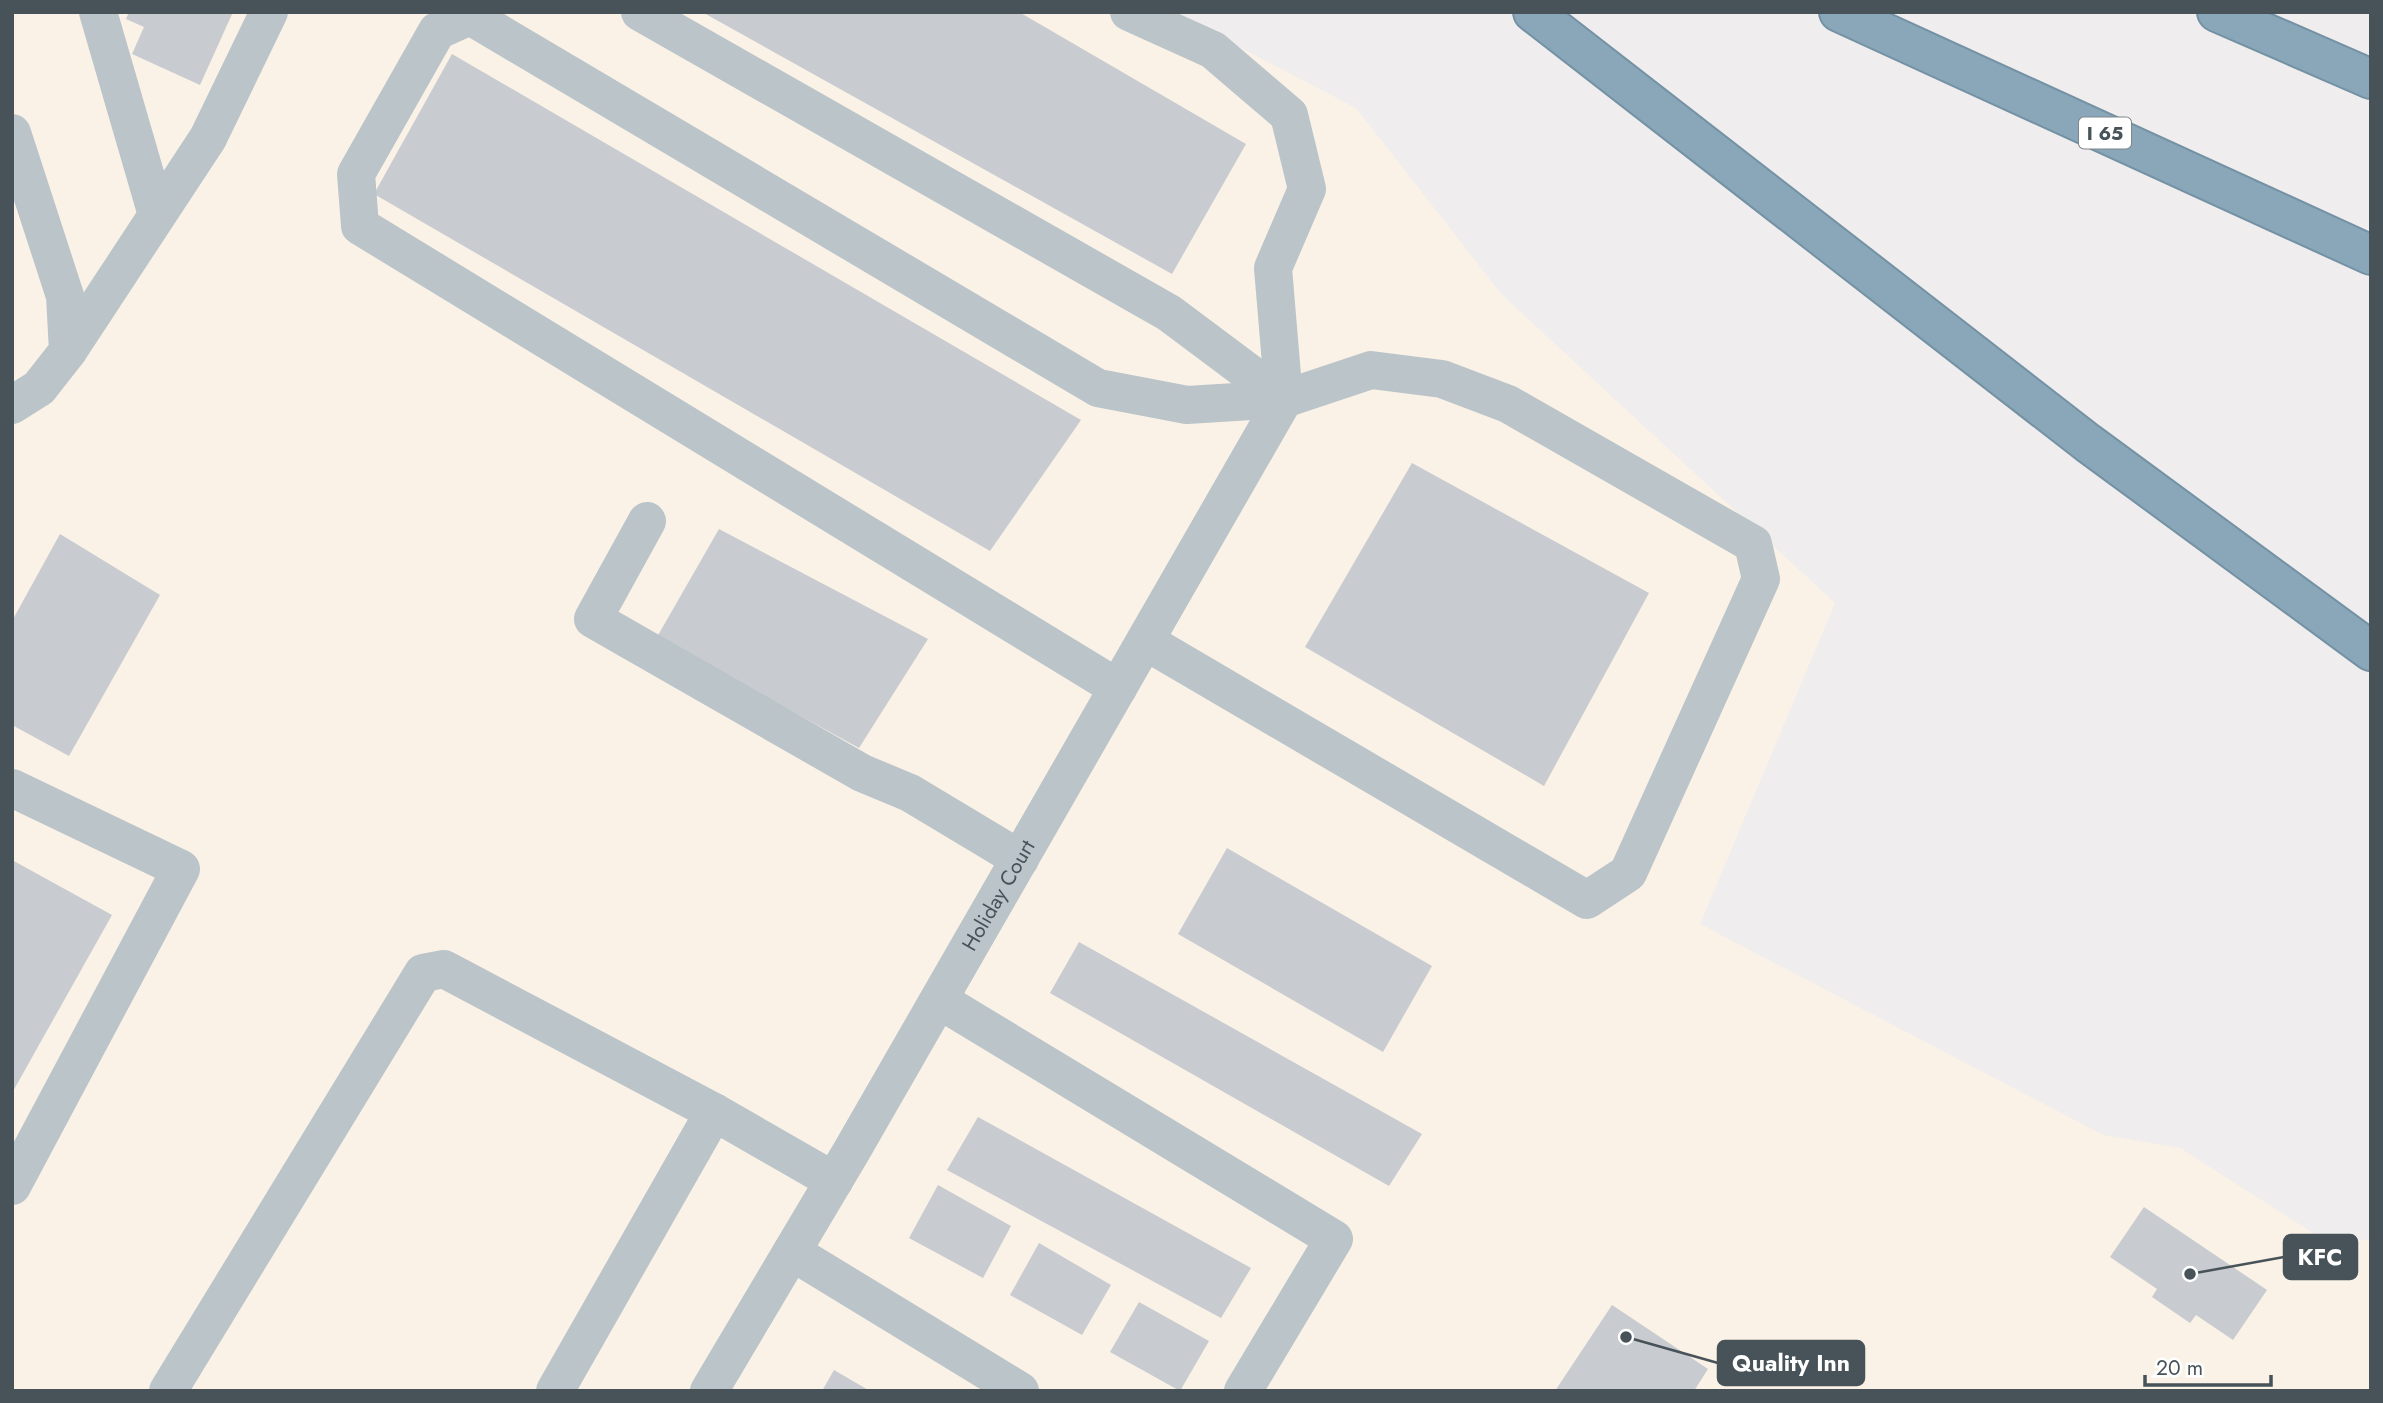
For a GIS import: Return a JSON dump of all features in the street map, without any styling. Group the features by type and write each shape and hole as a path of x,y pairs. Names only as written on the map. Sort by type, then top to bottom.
{"highway":[{"path":"1533,12 2088,443 2371,652"},
{"name":"I 65","path":"1839,12 2371,255"},
{"path":"2217,12 2371,79"}],"street":[{"path":"98,12 157,215"},
{"path":"12,405 39,388 68,351 208,138 269,12"},
{"path":"640,12 1169,313 1284,399"},
{"path":"1129,12 1213,50 1289,116 1307,189 1273,268 1284,399"},
{"path":"1118,688 360,226 356,174 437,31 471,14 1098,388 1187,405 1284,399 1371,370 1442,379 1507,404 1753,544 1761,579 1628,873 1587,900 1145,641"},
{"path":"12,133 65,296 68,351"},
{"name":"Holiday Court","path":"709,1391 939,1000 1284,399"},
{"path":"648,521 593,619 862,773 910,793 1020,859"},
{"path":"12,788 181,869 12,1186"},
{"path":"168,1391 423,973 444,969 715,1112 834,1181"},
{"path":"939,1000 1334,1239 1243,1391"},
{"path":"555,1391 715,1112"},
{"path":"792,1252 1020,1391"}],"shaded area":[{"path":"12,12 1172,12 1356,108 1502,295 1835,603 1700,924 2103,1135 2180,1148 2321,1238 2371,1240 2371,1391 12,1391"}],"building":[{"path":"129,12 233,12 200,85 132,54 144,27 126,19"},
{"path":"702,12 1019,12 1246,144 1172,274"},
{"path":"452,54 1081,420 990,551 374,194"},
{"path":"1412,463 1649,593 1544,786 1305,647"},
{"path":"719,529 928,639 859,748 657,637"},
{"path":"60,534 160,595 69,756 12,725 12,621"},
{"path":"1227,848 1432,966 1383,1052 1178,934"},
{"path":"12,860 112,915 12,1093"},
{"path":"1079,942 1422,1134 1389,1186 1050,993"},
{"path":"978,1117 1251,1268 1221,1318 947,1170"},
{"path":"938,1185 1011,1226 983,1278 909,1238"},
{"path":"2144,1207 2267,1290 2233,1340 2196,1315 2190,1323 2152,1297 2157,1289 2110,1257"},
{"path":"1039,1243 1111,1285 1082,1335 1010,1295"},
{"path":"1139,1302 1209,1341 1180,1391 1110,1352"},
{"path":"1612,1305 1708,1369 1694,1391 1555,1391"},
{"path":"834,1370 870,1391 822,1391"}],"place":[{"name":"KFC","path":"2190,1274"},
{"name":"Quality Inn","path":"1626,1337"}]}
